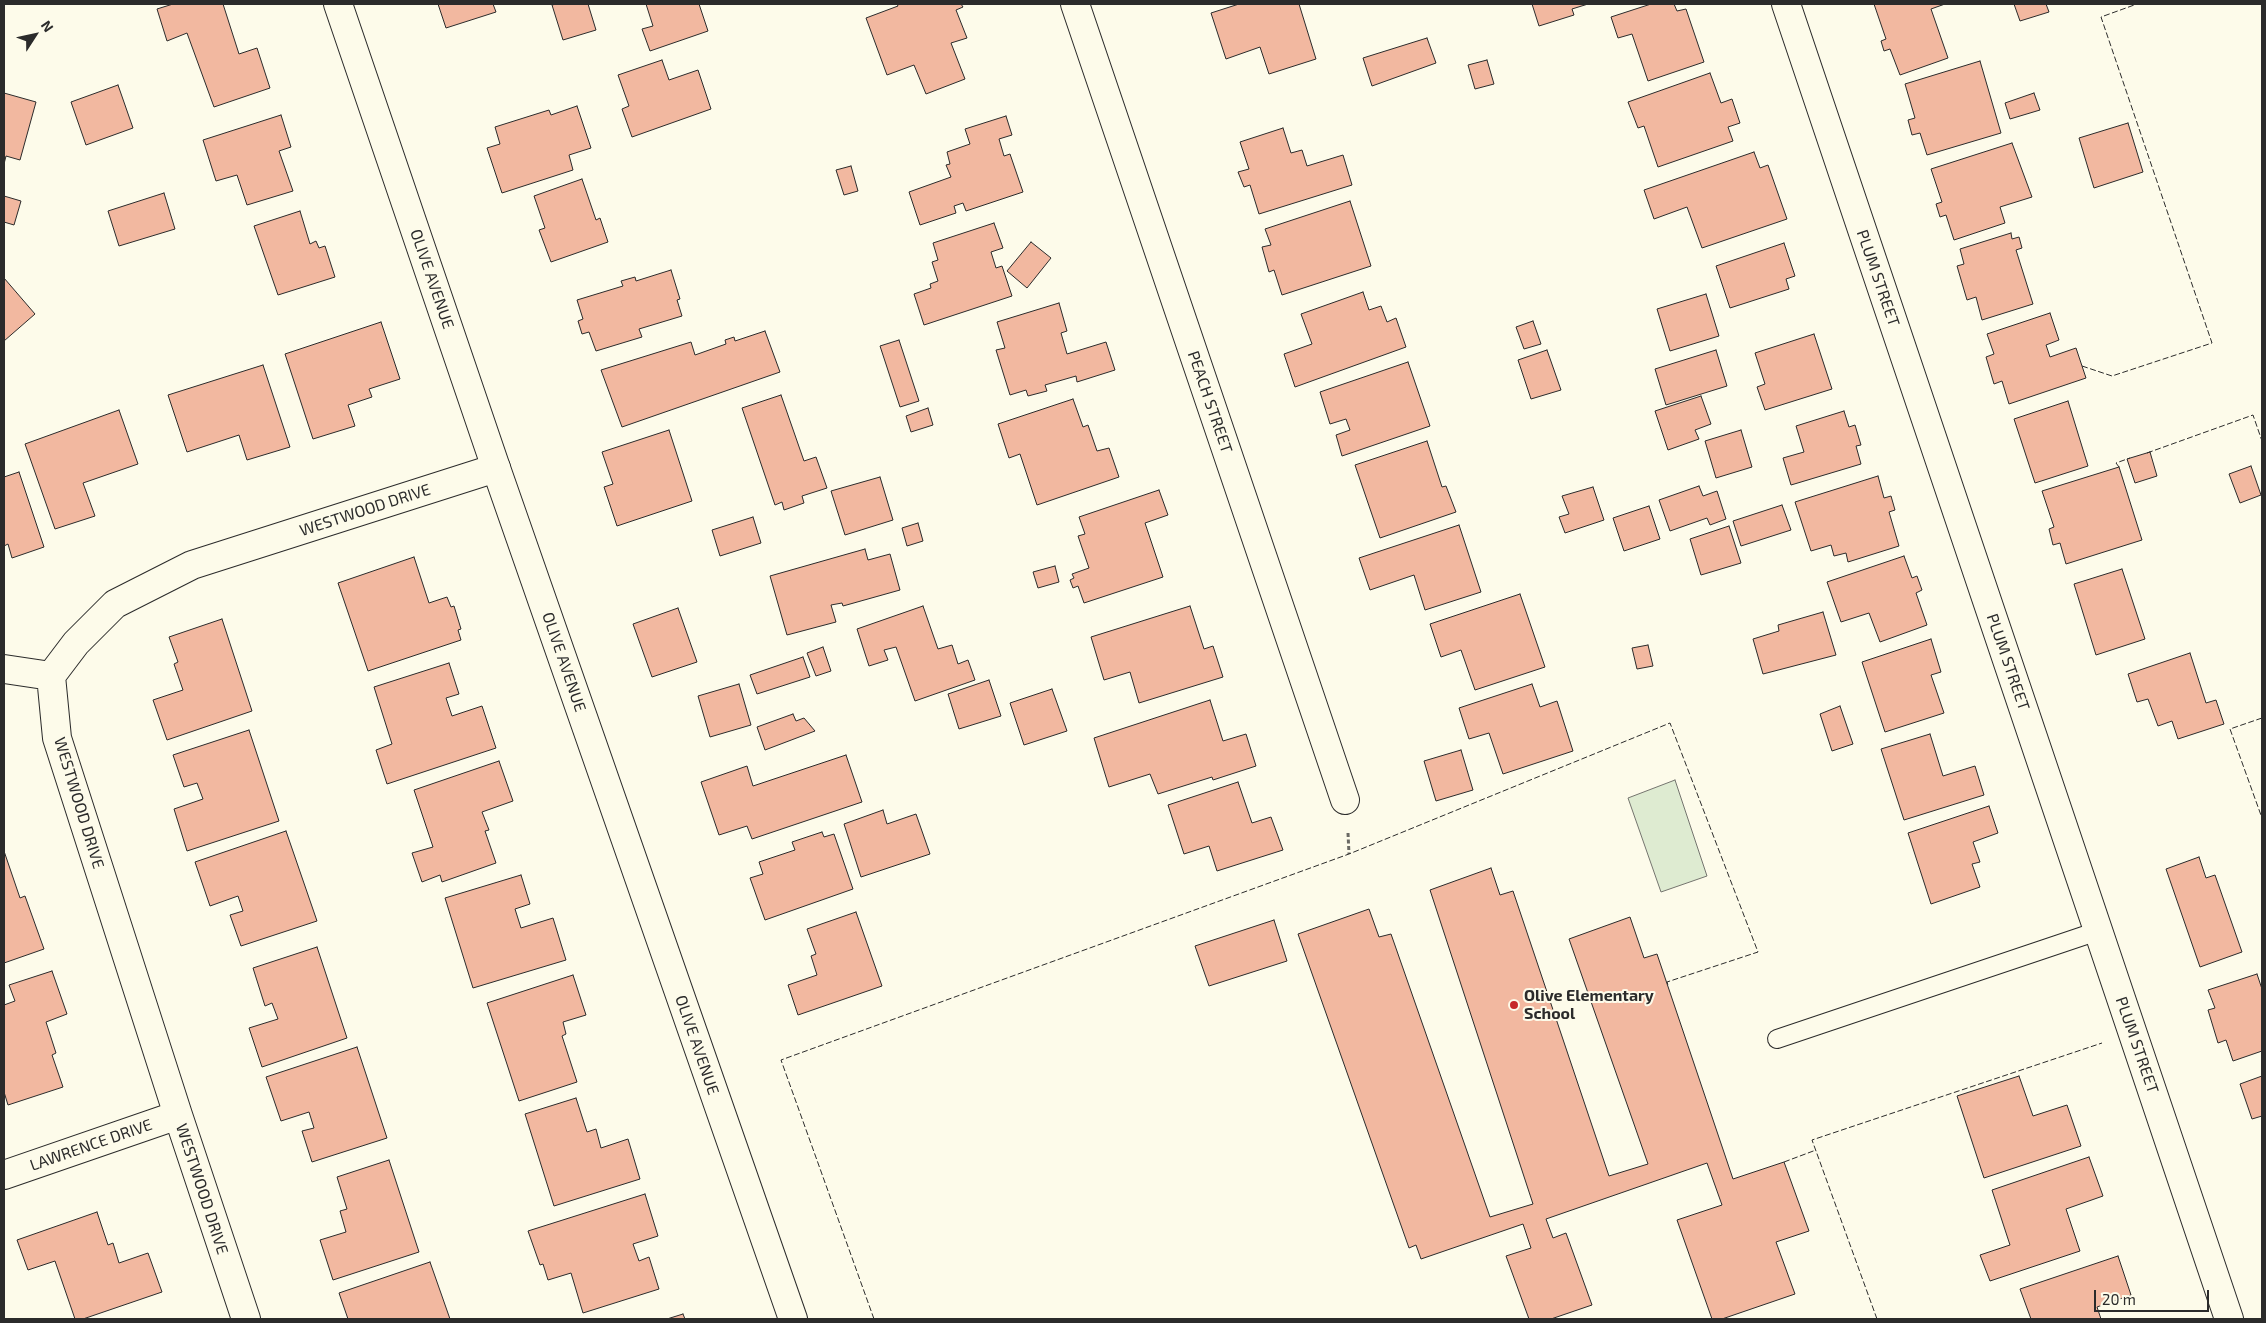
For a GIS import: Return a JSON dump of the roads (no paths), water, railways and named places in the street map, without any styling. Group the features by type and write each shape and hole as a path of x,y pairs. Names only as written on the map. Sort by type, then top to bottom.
{"street":[{"name":"OLIVE AVENUE","path":"338,4 496,468 793,1319"},
{"name":"PEACH STREET","path":"1075,4 1345,800"},
{"name":"PLUM STREET","path":"1786,4 2229,1319"},
{"name":"WESTWOOD DRIVE","path":"246,1319 178,1115 57,738 51,676 76,643 116,604 192,565 496,468"},
{"path":"4,668 51,676"},
{"name":"LAWRENCE DRIVE","path":"4,1175 178,1115"}],"lane":[{"path":"1777,1040 2098,931"}],"place":[{"name":"Olive Elementary School","path":"1514,1005"}]}
